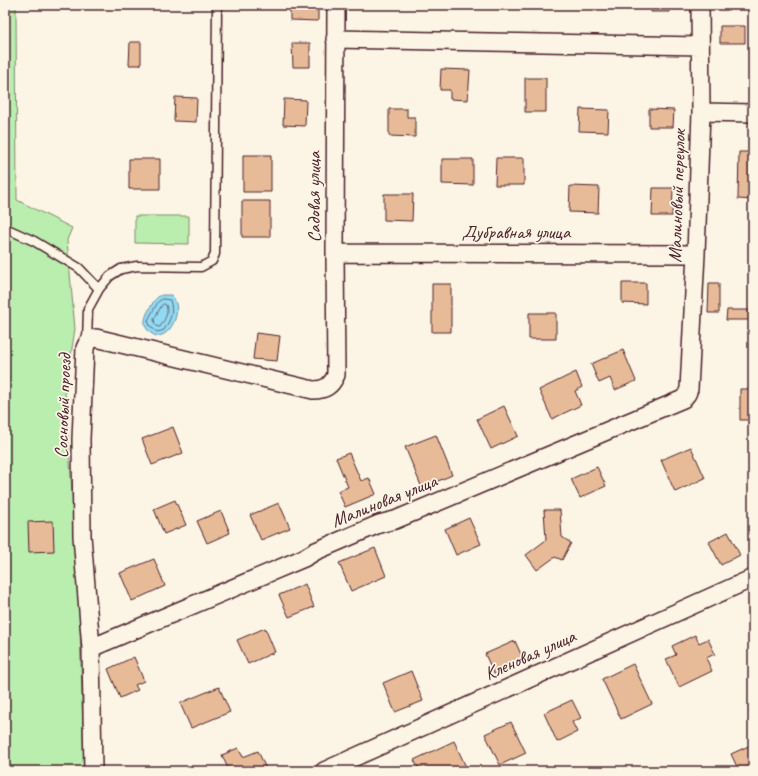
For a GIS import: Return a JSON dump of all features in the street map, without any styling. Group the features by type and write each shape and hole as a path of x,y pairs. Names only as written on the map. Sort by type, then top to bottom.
{"street":[{"name":"Садовая улица","path":"328,387 333,382 336,375 336,5"},
{"name":"Малиновый переулок","path":"689,389 701,112 700,5"},
{"path":"335,39 700,46"},
{"path":"701,112 753,113"},
{"name":"Дубравная улица","path":"335,253 696,254"},
{"name":"Сосновый проезд","path":"93,771 91,648 82,528 81,439 85,348 87,342 96,338 313,390 320,390 328,387"},
{"name":"Малиновая улица","path":"91,648 304,558 316,550 372,527 395,520 678,402 684,399 689,389"},
{"name":"Кленовая улица","path":"324,771 753,578"}],"lane":[{"path":"87,342 88,309 99,289 110,276 121,269 137,266 201,267 212,261 215,254 217,5"},
{"path":"5,228 34,241 79,268 99,289"}],"green space":[{"path":"5,5 16,5 17,200 72,228 67,240 75,329 65,393 79,591 84,771 5,771"},
{"path":"135,216 189,216 189,244 135,243"}],"water":[{"path":"162,295 171,295 175,300 177,306 175,320 167,332 156,336 146,327 145,319 154,301"}],"building":[{"path":"290,5 318,5 318,21 290,20"},
{"path":"641,5 678,5 678,9 669,9 669,12 651,12 651,9 641,9"},
{"path":"720,26 745,26 745,43 720,43"},
{"path":"130,42 141,42 141,65 129,65"},
{"path":"292,43 310,43 310,67 293,67"},
{"path":"441,69 470,70 468,100 450,99 450,90 440,90"},
{"path":"525,78 546,78 546,112 525,112"},
{"path":"175,97 197,98 196,122 174,121"},
{"path":"284,99 306,100 305,126 283,125"},
{"path":"389,109 407,109 407,117 415,117 415,137 389,136"},
{"path":"580,109 609,110 608,132 579,131"},
{"path":"649,109 674,110 673,127 649,127"},
{"path":"739,152 753,152 753,200 738,199"},
{"path":"243,155 271,155 271,192 243,192"},
{"path":"496,158 524,158 524,185 495,185"},
{"path":"129,159 160,159 160,189 129,189"},
{"path":"442,159 473,159 473,185 442,184"},
{"path":"570,186 599,187 598,213 569,212"},
{"path":"653,188 673,188 672,216 652,216"},
{"path":"384,194 413,194 412,221 384,220"},
{"path":"242,201 270,201 270,237 242,237"},
{"path":"622,283 646,283 646,304 622,303"},
{"path":"709,283 719,283 719,313 708,313"},
{"path":"432,284 451,284 451,332 432,332"},
{"path":"727,310 753,310 753,320 726,320"},
{"path":"529,313 556,313 556,339 529,339"},
{"path":"256,333 280,336 277,361 253,359"},
{"path":"623,350 636,381 615,390 610,378 599,383 591,364"},
{"path":"576,372 582,387 575,391 581,405 552,419 539,390"},
{"path":"740,389 753,389 753,420 740,420"},
{"path":"504,406 518,436 491,449 477,419"},
{"path":"173,427 183,453 152,465 142,439"},
{"path":"436,435 452,475 422,488 405,447"},
{"path":"691,447 705,478 675,492 661,460"},
{"path":"349,453 361,481 369,478 376,494 345,507 338,491 348,487 336,458"},
{"path":"597,467 606,486 580,498 571,479"},
{"path":"175,500 186,525 164,534 154,509"},
{"path":"279,503 290,528 261,540 250,515"},
{"path":"544,510 560,510 562,537 571,543 562,560 555,557 537,570 526,555 546,540"},
{"path":"221,511 230,533 207,543 197,521"},
{"path":"469,518 481,544 456,555 445,529"},
{"path":"53,521 54,551 29,552 28,522"},
{"path":"728,532 740,555 721,565 709,542"},
{"path":"375,548 386,576 351,591 339,563"},
{"path":"154,559 165,586 132,601 120,573"},
{"path":"305,584 314,607 289,617 279,595"},
{"path":"265,628 275,652 248,664 237,640"},
{"path":"695,635 699,643 708,639 715,654 706,658 712,671 679,687 666,659 676,655 672,646"},
{"path":"515,641 524,661 494,674 485,654"},
{"path":"134,657 144,681 135,685 138,690 120,698 108,669"},
{"path":"633,664 652,704 621,719 602,679"},
{"path":"411,671 423,701 395,712 383,683"},
{"path":"219,687 230,712 191,728 180,703"},
{"path":"572,700 581,718 572,722 577,732 557,742 544,713"},
{"path":"511,722 526,753 500,765 485,734"},
{"path":"454,741 466,767 457,771 420,771 414,760"},
{"path":"753,744 753,768 746,771 739,771 731,754"},
{"path":"238,748 243,757 258,751 267,771 229,771 222,755"}]}
